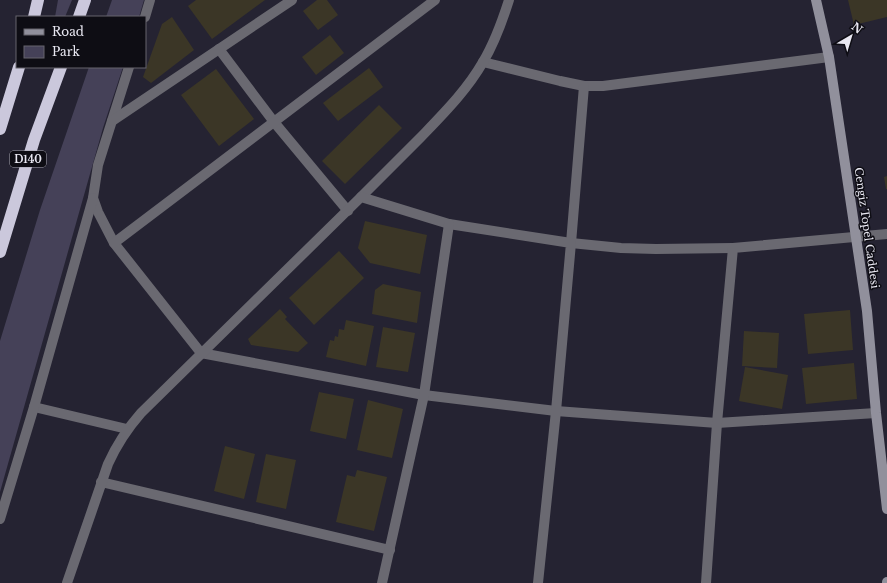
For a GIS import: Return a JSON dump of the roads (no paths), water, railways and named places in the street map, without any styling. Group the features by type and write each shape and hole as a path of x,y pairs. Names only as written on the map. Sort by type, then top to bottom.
{"highway":[{"path":"34,16 38,0"},
{"path":"79,16 85,0"},
{"path":"0,129 19,68"},
{"name":"D140","path":"0,252 34,140 61,68"}],"street":[{"path":"145,16 150,0"},
{"path":"112,120 292,0"},
{"path":"114,243 435,0"},
{"path":"67,583 108,464 127,429 141,413 361,198 458,98 483,62 494,41 509,0"},
{"name":"Cengiz Topel Caddesi","path":"816,0 829,56 867,311 876,413 887,509"},
{"path":"219,49 274,122 348,211"},
{"path":"483,62 584,86 603,86 829,56"},
{"path":"0,518 34,407 93,198 98,165 129,68"},
{"path":"538,583 556,411 584,86"},
{"path":"93,198 98,212 114,243 201,354 424,396 556,411 717,423 876,413"},
{"path":"361,198 449,224 571,243 621,248 733,248 887,234"},
{"path":"382,583 424,396 449,224"},
{"path":"706,583 717,423 733,248"},
{"path":"34,407 127,429"},
{"path":"101,482 390,550"}]}
